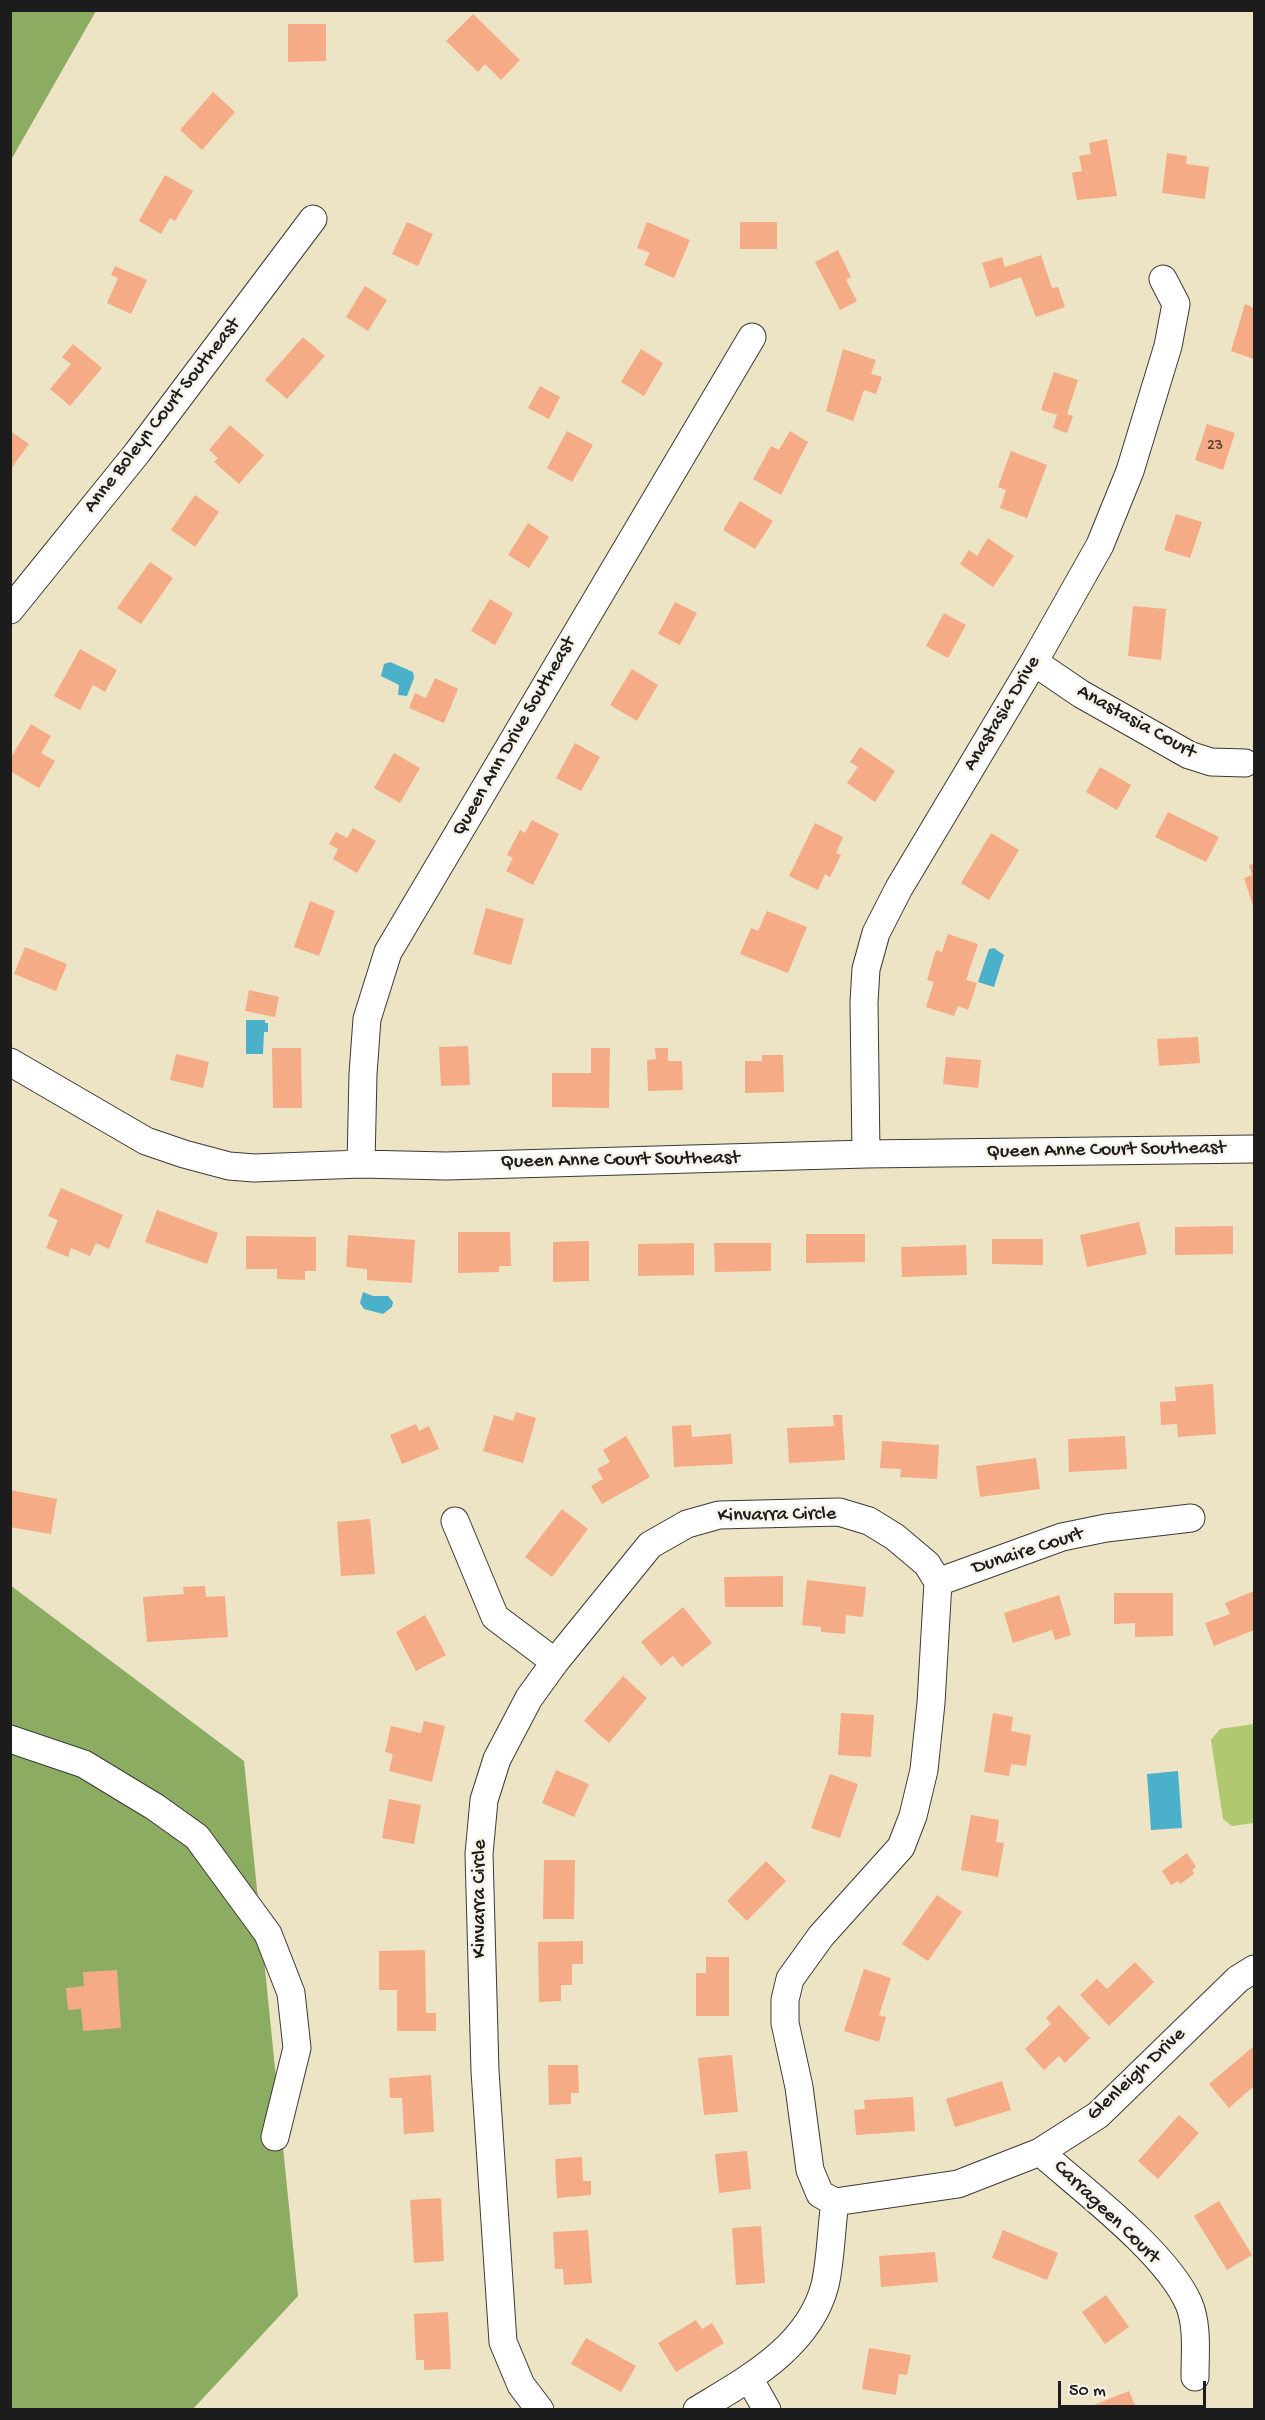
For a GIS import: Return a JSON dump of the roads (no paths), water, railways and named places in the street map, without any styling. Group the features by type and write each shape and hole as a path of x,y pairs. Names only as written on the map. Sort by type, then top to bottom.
{"street":[{"name":"Anne Boleyn Court Southeast","path":"10,610 136,453 313,219"},
{"name":"Anastasia Drive","path":"866,1154 864,1002 866,969 876,933 899,888 1034,662 1100,545 1130,471 1171,335 1176,304 1163,279"},
{"name":"Queen Ann Drive Southeast","path":"361,1164 367,1019 388,952 752,337"},
{"name":"Anastasia Court","path":"1034,662 1074,689 1189,755 1211,762 1245,763"},
{"name":"Queen Anne Court Southeast","path":"10,1062 146,1141 229,1166 254,1168 361,1164 446,1166 866,1154 1254,1149"},
{"name":"Kinvarra Circle","path":"540,2409 521,2385 503,2343 485,2071 479,1854 484,1800 497,1759 529,1698 555,1662 650,1545 687,1524 719,1515 839,1512 869,1521 895,1537 927,1564 938,1582"},
{"name":"Dunaire Court","path":"938,1582 1062,1538 1106,1528 1191,1518"},
{"path":"455,1521 495,1617 555,1662"},
{"path":"697,2409 749,2378 792,2343 812,2318 825,2285 835,2202 820,2194 810,2170 799,2087 785,2023 784,2000 790,1979 821,1936 901,1847 913,1816 924,1770 931,1703 938,1582"},
{"path":"10,1739 84,1764 155,1807 197,1837 268,1934 291,1993 297,2049 275,2137"},
{"name":"Glenleigh Drive","path":"835,2202 958,2184 1040,2152 1098,2115 1238,1980 1254,1969"},
{"name":"Carrageen Court","path":"1040,2152 1142,2242 1178,2286 1189,2304 1195,2330 1195,2377"},
{"path":"749,2378 767,2409"}],"water":[{"path":"390,662 413,672 414,678 407,696 398,695 399,685 381,676 384,664"},
{"path":"994,948 1004,955 994,987 978,982 989,949"},
{"path":"246,1020 265,1020 265,1023 268,1023 268,1032 264,1032 263,1054 246,1054"},
{"path":"363,1292 373,1296 388,1296 393,1302 392,1307 383,1314 364,1309 360,1303"},
{"path":"1178,1771 1182,1828 1151,1830 1147,1774"}]}
